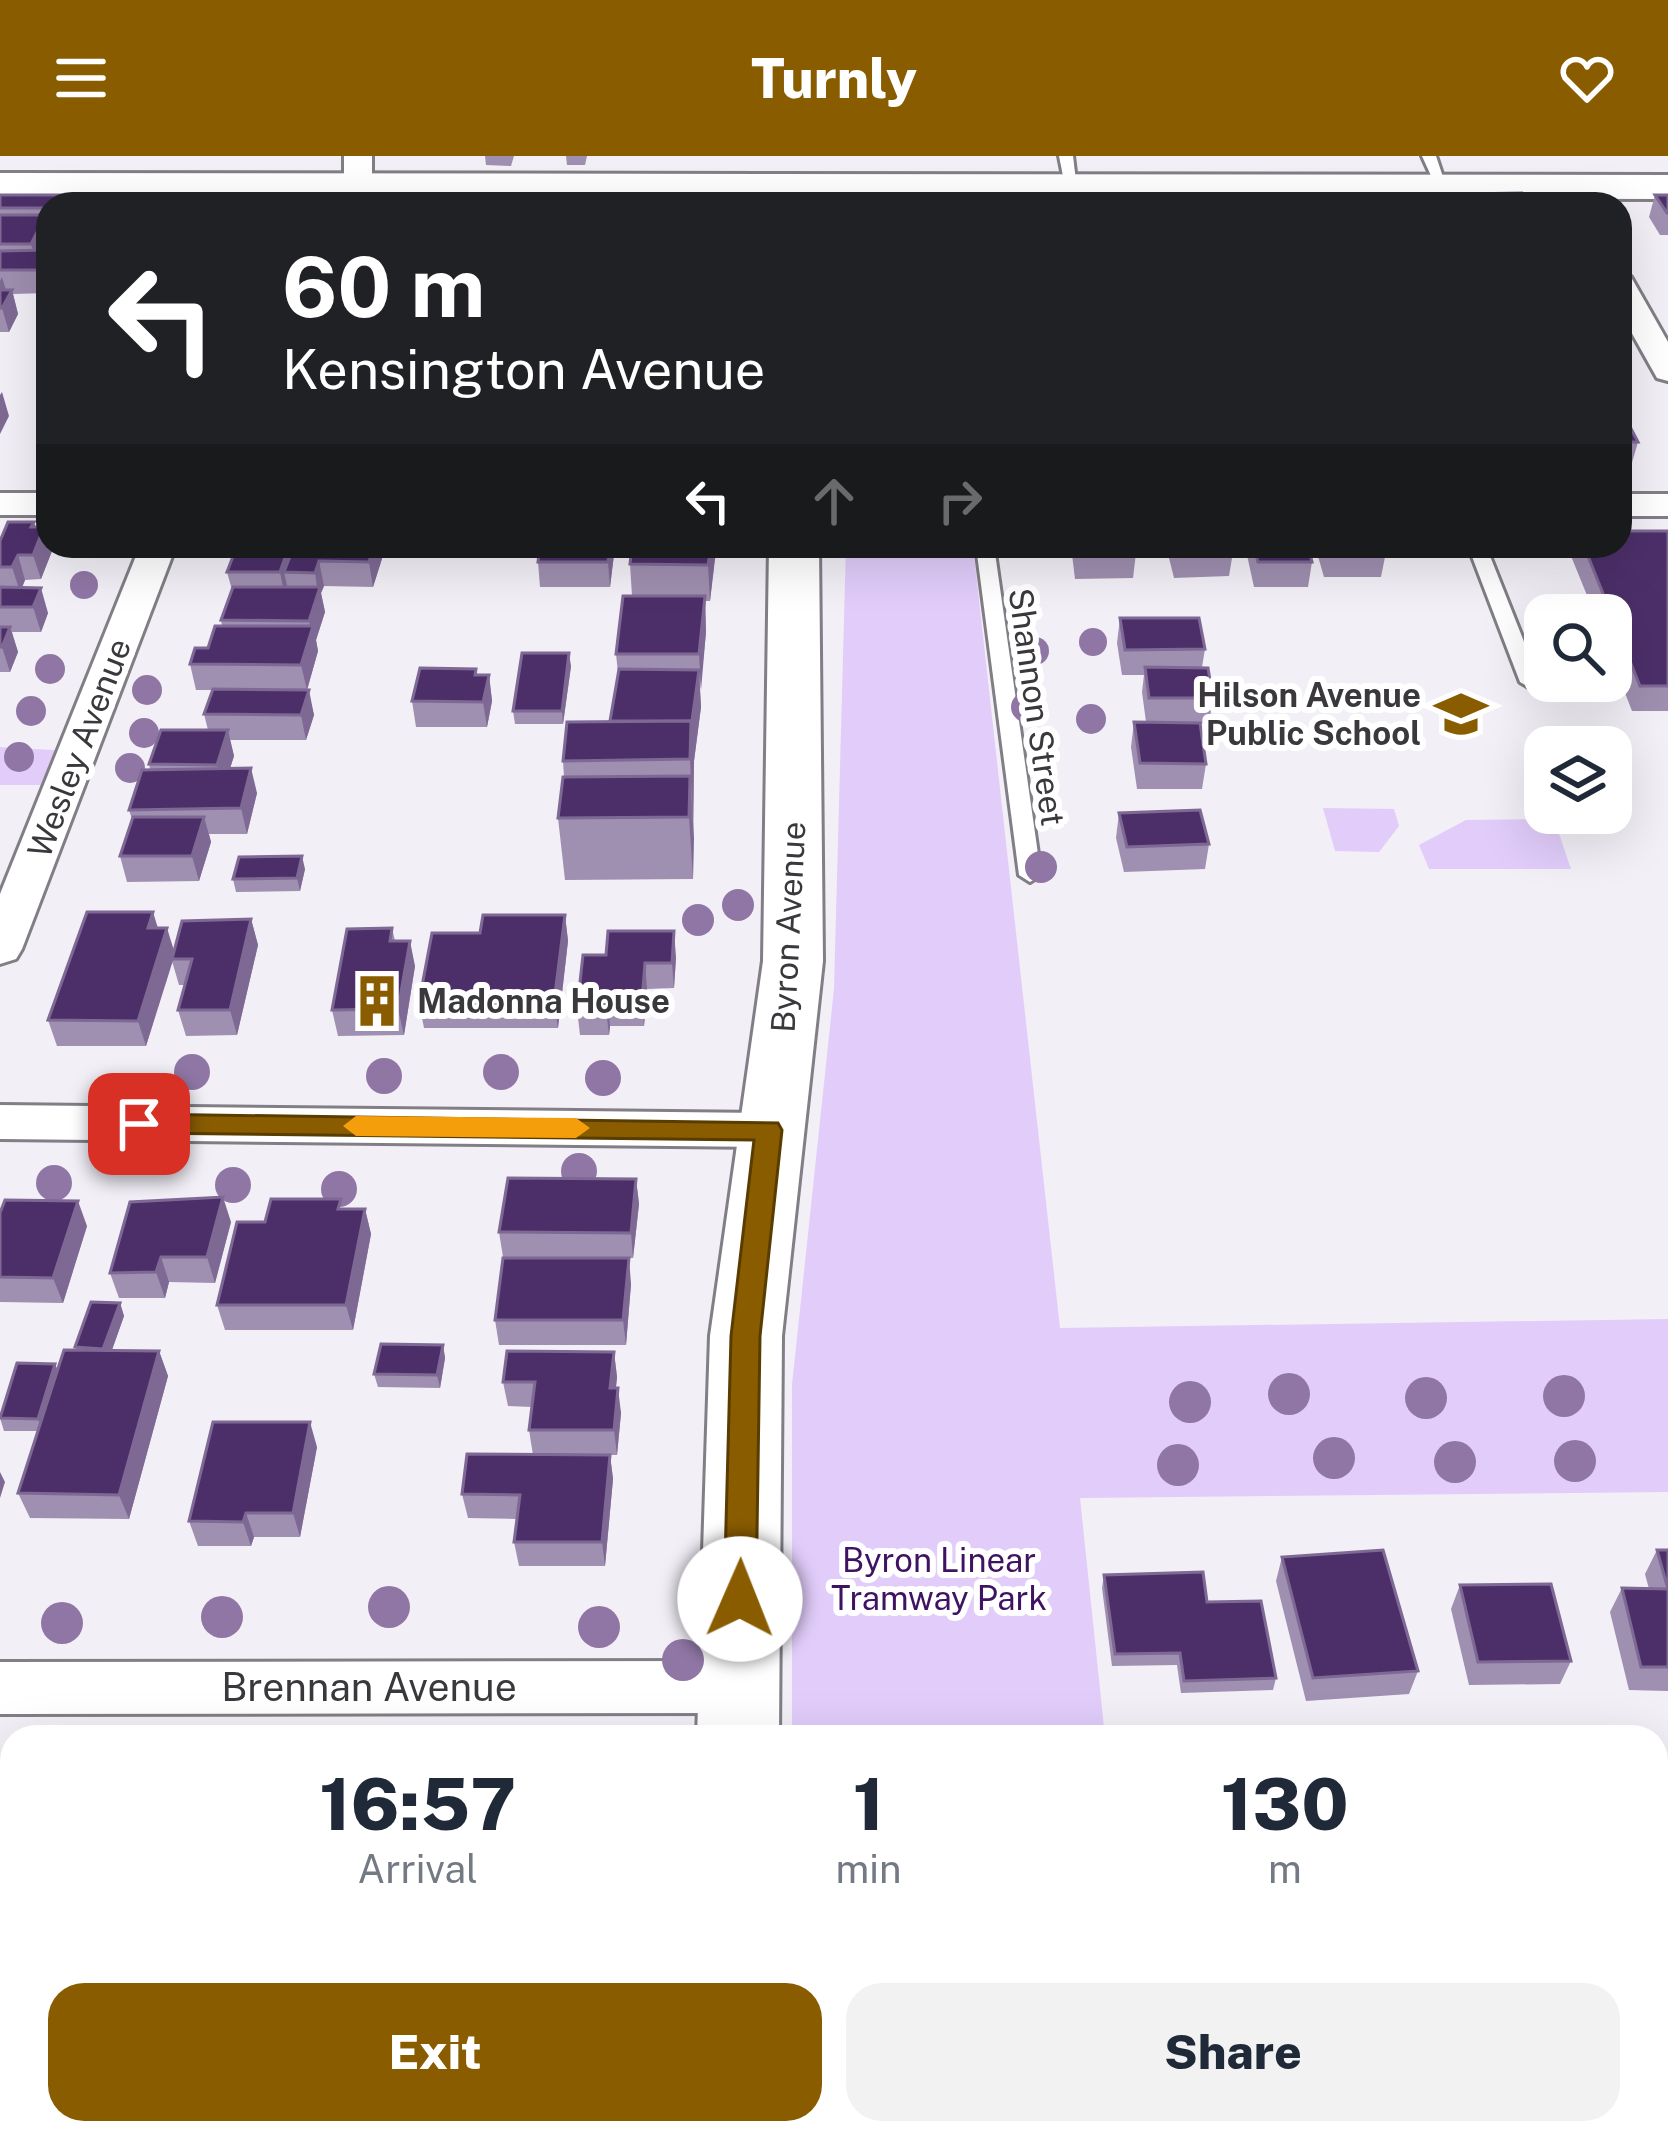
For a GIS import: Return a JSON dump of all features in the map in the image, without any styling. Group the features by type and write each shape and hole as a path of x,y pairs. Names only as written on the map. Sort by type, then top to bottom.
{"main road":[{"path":"0,185 790,182 1069,171 1164,192"},
{"path":"1210,192 1435,171 1555,192"},
{"path":"1608,192 1668,187"},
{"name":"Byron Avenue","path":"738,1712 746,1336 793,961 794,558"}],"street":[{"path":"1632,305 1668,371"},
{"path":"0,504 36,504"},
{"path":"1632,505 1668,505"},
{"name":"Wesley Avenue","path":"0,949 153,558"},
{"path":"0,1122 769,1130"},
{"name":"Brennan Avenue","path":"0,1688 738,1712"}],"lane":[{"name":"Shannon Street","path":"987,558 1030,875"},
{"path":"1482,558 1524,667"}],"green space":[{"name":"Byron Linear Tramway Park","path":"846,558 974,558 1060,1328 1668,1319 1668,1492 1080,1498 1104,1725 792,1725 792,1385 834,989"},
{"path":"0,747 70,751 59,785 0,785"},
{"path":"1323,808 1394,809 1399,826 1379,852 1335,851"},
{"path":"1524,819 1524,834 1559,834 1571,869 1429,869 1419,845 1466,820"}],"building":[{"path":"0,195 36,195 36,208 0,208"},
{"path":"1655,195 1668,195 1668,213 1667,213"},
{"path":"0,215 36,215 31,244 0,244"},
{"path":"36,250 36,270 0,270 0,251"},
{"path":"0,290 12,290 2,308 0,308"},
{"path":"8,522 34,522 33,555 18,555 12,567 0,567 0,541"},
{"path":"1632,531 1668,531 1668,686 1640,686 1632,666 1632,594 1603,594 1589,558 1632,558"},
{"path":"232,558 285,558 280,572 227,572"},
{"path":"289,558 370,558 369,562 319,561 315,573 284,572"},
{"path":"538,558 608,558 608,562 538,562"},
{"path":"631,558 709,558 708,565 630,564"},
{"path":"1257,558 1311,558 1312,562 1258,562"},
{"path":"0,587 41,588 33,607 0,607"},
{"path":"233,587 320,587 309,621 221,620"},
{"path":"623,596 705,596 699,654 616,654"},
{"path":"1120,618 1199,618 1205,649 1125,650"},
{"path":"215,626 313,626 301,665 190,664 195,648 208,648"},
{"path":"0,627 10,627 2,647 0,647"},
{"path":"522,653 569,653 562,711 513,711"},
{"path":"1145,667 1208,668 1213,698 1149,698"},
{"path":"420,668 476,669 475,675 489,675 483,702 412,701"},
{"path":"619,669 699,670 691,728 691,721 610,721"},
{"path":"213,689 309,690 301,715 204,714"},
{"path":"691,721 690,759 563,761 567,722"},
{"path":"1134,722 1200,723 1206,764 1140,763"},
{"path":"161,730 228,730 217,765 149,764"},
{"path":"251,768 241,808 129,810 142,770"},
{"path":"690,776 689,817 558,818 563,777"},
{"path":"1200,810 1209,844 1127,847 1119,813"},
{"path":"133,817 204,817 192,856 120,856"},
{"path":"302,856 297,878 233,879 239,857"},
{"path":"87,912 153,912 148,928 167,928 138,1021 48,1020"},
{"path":"483,915 565,915 554,1002 419,1002 432,933 480,933"},
{"path":"251,919 230,1010 178,1010 192,959 172,959 182,921"},
{"path":"392,928 390,941 410,941 398,1009 332,1010 347,929"},
{"path":"608,931 674,931 672,963 645,963 642,1000 608,1000 606,1009 577,1009 583,955 606,955"},
{"path":"508,1178 636,1179 631,1233 499,1232"},
{"path":"223,1197 207,1257 161,1257 156,1272 110,1273 130,1202"},
{"path":"271,1199 341,1199 338,1209 365,1209 346,1305 217,1305 237,1222 265,1222"},
{"path":"5,1200 78,1201 53,1278 0,1277 0,1213"},
{"path":"503,1258 629,1258 623,1320 495,1320"},
{"path":"91,1302 120,1303 103,1349 75,1347"},
{"path":"381,1344 443,1345 437,1375 374,1374"},
{"path":"64,1350 159,1351 119,1495 18,1493"},
{"path":"507,1351 614,1352 610,1388 618,1388 614,1430 529,1430 535,1382 503,1382"},
{"path":"17,1363 55,1364 38,1419 0,1418"},
{"path":"213,1422 310,1422 293,1513 246,1513 243,1522 189,1521"},
{"path":"467,1454 610,1455 602,1542 514,1542 520,1495 462,1494"},
{"path":"1383,1550 1418,1671 1313,1678 1282,1557"},
{"path":"1657,1550 1668,1550 1668,1589"},
{"path":"1203,1572 1207,1602 1261,1601 1276,1678 1184,1681 1180,1653 1115,1654 1104,1575"},
{"path":"1551,1584 1571,1661 1478,1662 1460,1585"},
{"path":"1622,1588 1668,1589 1668,1667 1641,1667"}],"slow traffic":[{"path":"356,1126 576,1128"}],"place":[{"name":"Hilson Avenue Public School","path":"1461,714"},
{"name":"Madonna House","path":"377,1001"}],"route":[{"path":"139,1124 769,1130 746,1336 740,1599"}]}
